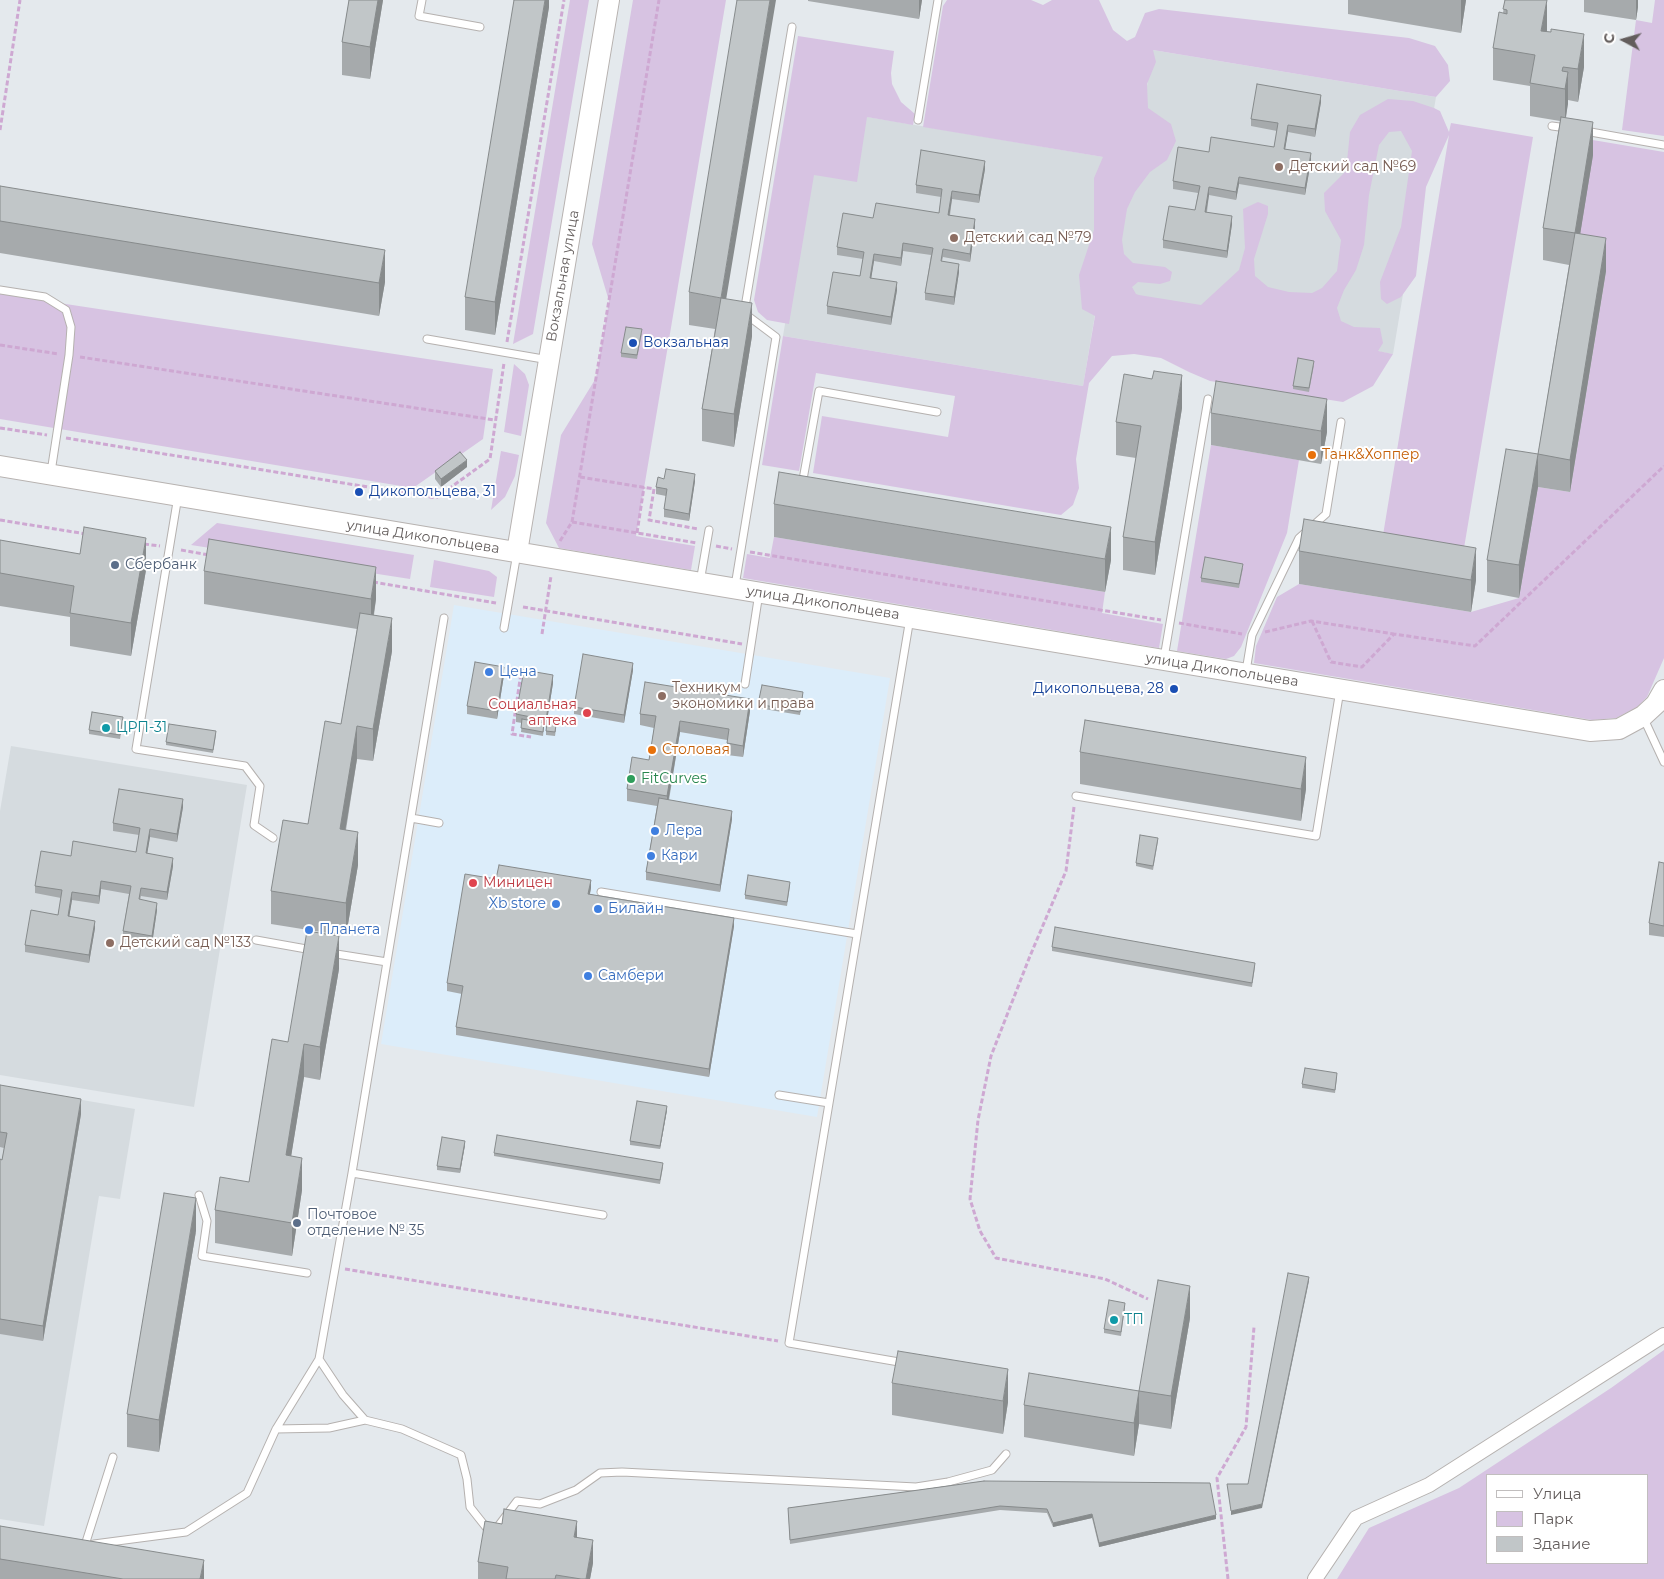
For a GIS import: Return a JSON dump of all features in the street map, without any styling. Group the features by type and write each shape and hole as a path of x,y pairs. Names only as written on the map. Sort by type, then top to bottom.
{"street":[{"name":"Вокзальная улица","path":"517,552 609,0"},
{"name":"улица Дикопольцева","path":"0,466 1590,731 1619,729 1643,716 1656,704 1664,690"},
{"path":"1314,1579 1356,1518 1429,1485 1664,1335"}],"lane":[{"path":"422,0 419,16 480,27"},
{"path":"918,120 938,0"},
{"path":"734,588 776,337 744,313 792,27"},
{"path":"1552,126 1571,129"},
{"path":"1580,131 1664,145"},
{"path":"0,290 45,297 66,310 71,327 69,355 50,475"},
{"path":"427,339 549,360"},
{"path":"800,495 819,391 937,412"},
{"path":"1164,660 1208,399"},
{"path":"1245,674 1252,635 1299,538 1326,514 1341,422"},
{"path":"178,496 136,749 245,766 260,786 254,825 273,838"},
{"path":"700,583 708,530"},
{"path":"504,628 517,552"},
{"path":"745,684 759,593"},
{"path":"75,1544 84,1545 186,1532 247,1493 276,1429 319,1359 352,1173 444,618"},
{"path":"900,1362 789,1343 910,618"},
{"path":"1076,796 1316,836 1340,690"},
{"path":"1643,716 1664,762"},
{"path":"411,818 439,823"},
{"path":"601,892 857,934"},
{"path":"256,940 387,962"},
{"path":"779,1095 829,1103"},
{"path":"352,1173 603,1215"},
{"path":"199,1195 208,1221 202,1256 307,1273"},
{"path":"319,1359 343,1395 365,1420"},
{"path":"276,1429 329,1428 365,1420 402,1429 461,1456 467,1479 470,1507 492,1534 517,1501 540,1504 548,1502 576,1490 600,1473 916,1487 948,1482 992,1470 1006,1454"},
{"path":"84,1545 113,1457"}],"path":[{"path":"0,130 20,0"},
{"path":"0,428 436,498 490,459 564,0"},
{"path":"556,546 572,522 659,0"},
{"path":"0,346 495,420"},
{"path":"572,522 1252,635 1311,621 1476,646 1664,466"},
{"path":"580,477 654,489 649,520 708,530"},
{"path":"637,533 644,487"},
{"path":"0,520 94,536"},
{"path":"141,543 218,556"},
{"path":"542,634 551,576"},
{"path":"372,582 496,602"},
{"path":"523,607 750,645"},
{"path":"1311,621 1331,662 1362,666 1394,634"},
{"path":"531,737 512,734 521,673 535,675"},
{"path":"1076,796 1066,871 991,1056 978,1120 970,1198 980,1231 996,1258 1105,1280 1148,1298"},
{"path":"335,1268 789,1343"},
{"path":"1228,1579 1217,1478 1246,1427 1254,1327"}],"shaded area":[{"name":"Детский сад №69","path":"1153,50 1436,97 1393,354 1110,306"},
{"name":"Детский сад №79","path":"821,109 1121,160 1083,386 783,336"},
{"path":"454,605 890,678 817,1117 381,1044"},
{"name":"Детский сад №133","path":"11,746 247,785 194,1107 0,1075 0,811"},
{"path":"0,1086 135,1109 120,1199 99,1196 44,1526 0,1519"}],"green space":[{"path":"570,0 589,0 533,334 513,344"},
{"path":"633,0 726,0 636,536 695,546 691,570 559,548 546,523 561,435 596,378 609,301 592,244"},
{"path":"947,0 1031,0 1043,5 1052,0 1099,0 1113,30 1127,41 1135,37 1145,13 1159,9 1409,38 1435,46 1448,65 1450,81 1436,97 1153,50 1156,62 1147,84 1148,108 1171,124 1176,141 1167,160 1150,172 1135,192 1127,209 1122,240 1124,254 1133,263 1165,267 1172,272 1170,281 1160,284 1138,282 1132,287 1136,294 1139,295 1201,305 1239,270 1245,248 1243,209 1258,202 1268,206 1268,214 1254,259 1255,276 1268,287 1289,292 1312,293 1322,288 1337,271 1341,240 1325,211 1324,193 1346,171 1350,132 1360,115 1388,99 1413,101 1440,111 1449,132 1451,123 1533,137 1464,548 1383,535 1449,135 1426,187 1416,276 1401,297 1387,304 1381,299 1380,282 1401,227 1412,151 1401,131 1389,132 1379,145 1369,195 1364,245 1356,270 1344,290 1337,308 1341,321 1354,327 1380,328 1383,343 1378,351 1393,354 1373,386 1343,402 1210,381 1161,358 1134,354 1112,356 1089,383 1076,459 1079,488 1073,505 1061,515 813,473 822,416 948,437 955,396 816,373 799,471 762,465 783,336 1083,386 1095,316 1082,309 1079,275 1094,230 1094,178 1103,157 923,127 943,6"},
{"path":"1655,0 1664,0 1664,136 1622,130 1636,20 1652,23"},
{"path":"798,36 894,51 891,73 892,84 901,102 915,114 913,125 867,117 857,182 814,175 789,324 767,320 758,312 754,300"},
{"path":"1563,135 1664,152 1664,658 1647,697 1637,707 1616,718 1592,720 1254,663 1256,646 1277,597 1299,584 1471,612 1519,598 1538,487 1570,492 1606,271 1575,266"},
{"path":"0,294 493,369 483,439 413,488 0,419"},
{"path":"514,364 525,374 529,385 521,436 504,432"},
{"path":"1211,445 1299,460 1287,533 1241,647 1234,656 1226,659 1177,651"},
{"path":"501,451 519,455 515,476 505,497 491,510"},
{"path":"217,523 414,555 410,579 191,545"},
{"path":"774,537 1105,592 1102,613 1163,624 1159,648 743,578 747,554 770,558"},
{"path":"434,560 489,571 497,577 494,597 430,587"},
{"path":"1664,1350 1664,1579 1337,1579 1369,1528 1459,1488 1611,1388"}],"building":[{"path":"349,0 378,0 370,47 342,42"},
{"path":"514,0 545,0 495,302 465,297"},
{"path":"737,0 770,0 721,298 689,292"},
{"path":"1505,0 1547,0 1541,31 1551,32 1551,29 1584,34 1578,69 1563,67 1562,71 1568,72 1565,89 1530,83 1535,55 1493,48 1499,12 1507,14 1507,10 1503,9"},
{"path":"1257,84 1321,95 1315,129 1288,125 1284,149 1311,153 1305,188 1239,177 1236,192 1209,187 1205,212 1232,216 1227,251 1163,240 1169,206 1195,210 1200,186 1173,181 1178,147 1209,152 1211,137 1274,147 1278,123 1251,119"},
{"path":"1561,117 1593,122 1575,233 1543,228"},
{"path":"921,150 985,161 979,195 952,191 948,215 975,219 970,254 943,249 941,261 959,264 954,297 925,293 933,248 903,243 901,258 874,254 870,278 897,282 891,317 827,306 833,272 860,276 864,252 837,247 843,213 873,218 876,203 939,213 942,189 916,185"},
{"path":"0,186 385,250 379,283 0,221"},
{"path":"1575,233 1606,238 1570,460 1538,454"},
{"path":"721,298 752,303 734,414 702,409"},
{"path":"626,327 642,329 637,355 621,353"},
{"path":"1298,358 1314,361 1309,388 1293,386"},
{"path":"1154,371 1182,375 1155,542 1123,537 1141,426 1116,422 1124,374 1152,379"},
{"path":"1216,381 1327,399 1321,431 1211,413"},
{"path":"1506,449 1538,454 1519,565 1487,560"},
{"path":"460,452 467,460 441,479 435,471"},
{"path":"666,469 695,474 689,514 664,509 667,489 656,487 658,477 664,479"},
{"path":"779,472 1111,527 1105,559 774,504"},
{"path":"1304,519 1476,548 1471,580 1299,551"},
{"path":"84,527 146,538 131,623 70,613 74,586 0,573 0,540 80,554"},
{"path":"209,539 376,567 371,599 204,571"},
{"path":"1205,557 1243,564 1239,584 1201,578"},
{"path":"360,613 392,618 373,729 357,726 340,829 358,832 346,903 271,891 283,820 308,824 325,721 341,724"},
{"path":"583,654 633,663 624,715 574,707"},
{"path":"475,662 504,667 497,711 467,706"},
{"path":"524,670 553,675 546,720 516,714"},
{"path":"645,682 750,699 743,746 727,743 729,729 680,721 667,796 627,789 632,757 649,760 656,716 640,714"},
{"path":"762,685 803,692 800,712 758,704"},
{"name":"ЦРП-31","path":"92,712 123,717 120,735 89,730"},
{"path":"522,719 544,723 543,732 521,728"},
{"path":"1085,720 1306,757 1301,789 1080,752"},
{"path":"547,723 556,725 555,732 546,731"},
{"path":"169,724 216,731 213,750 166,742"},
{"path":"119,789 183,799 177,834 150,829 146,853 173,858 167,892 141,888 139,899 157,903 152,936 123,931 131,886 101,881 99,896 72,892 68,916 95,921 89,955 25,945 31,910 58,915 62,890 35,886 41,851 71,856 73,841 136,852 140,828 113,823"},
{"path":"659,798 732,811 720,885 646,872"},
{"path":"1140,835 1158,838 1153,866 1136,863"},
{"path":"1659,862 1664,863 1664,926 1649,923"},
{"path":"499,865 591,880 588,894 734,918 709,1069 456,1027 463,986 447,983 465,874 496,879"},
{"path":"748,875 790,882 787,902 745,895"},
{"path":"1055,927 1255,963 1252,983 1052,947"},
{"path":"307,931 339,936 320,1047 304,1044 286,1155 302,1158 292,1223 215,1210 220,1177 249,1182 272,1039 288,1042"},
{"path":"1305,1068 1337,1073 1335,1090 1302,1084"},
{"path":"0,1085 81,1099 43,1326 0,1319 0,1159 2,1160 7,1133 0,1132"},
{"path":"637,1101 667,1106 660,1146 630,1141"},
{"path":"497,1135 663,1163 660,1180 494,1153"},
{"path":"442,1137 465,1141 460,1169 437,1166"},
{"path":"164,1193 196,1198 159,1420 127,1414"},
{"path":"1288,1273 1309,1277 1262,1504 1231,1511 1227,1484 1248,1484"},
{"path":"1158,1280 1190,1286 1171,1396 1139,1391"},
{"name":"ТП","path":"1109,1300 1125,1303 1121,1332 1104,1329"},
{"path":"898,1351 1008,1369 1003,1401 892,1383"},
{"path":"1029,1373 1139,1391 1134,1423 1024,1405"},
{"path":"984,1481 1210,1483 1216,1515 1099,1543 1092,1514 1053,1523 1047,1509 1000,1506 790,1540 788,1508"},
{"path":"504,1509 577,1521 574,1537 593,1540 586,1579 556,1575 555,1579 506,1579 508,1567 478,1562 485,1521 502,1524"},
{"path":"0,1526 204,1560 200,1579 123,1579 0,1559"}],"place":[{"name":"Детский сад №69","path":"1279,167"},
{"name":"Детский сад №79","path":"954,238"},
{"name":"Вокзальная","path":"633,343"},
{"name":"Танк&Хоппер","path":"1312,455"},
{"name":"Дикопольцева, 31","path":"359,492"},
{"name":"Сбербанк","path":"115,565"},
{"name":"Цена","path":"489,672"},
{"name":"Дикопольцева, 28","path":"1174,689"},
{"name":"Техникум экономики и права","path":"662,696"},
{"name":"Социальная аптека","path":"587,713"},
{"name":"ЦРП-31","path":"106,728"},
{"name":"Столовая","path":"652,750"},
{"name":"FitCurves","path":"631,779"},
{"name":"Лера","path":"655,831"},
{"name":"Кари","path":"651,856"},
{"name":"Миницен","path":"473,883"},
{"name":"Xb store","path":"556,904"},
{"name":"Билайн","path":"598,909"},
{"name":"Планета","path":"309,930"},
{"name":"Детский сад №133","path":"110,943"},
{"name":"Самбери","path":"588,976"},
{"name":"Почтовое отделение № 35","path":"297,1223"},
{"name":"ТП","path":"1114,1320"}]}
